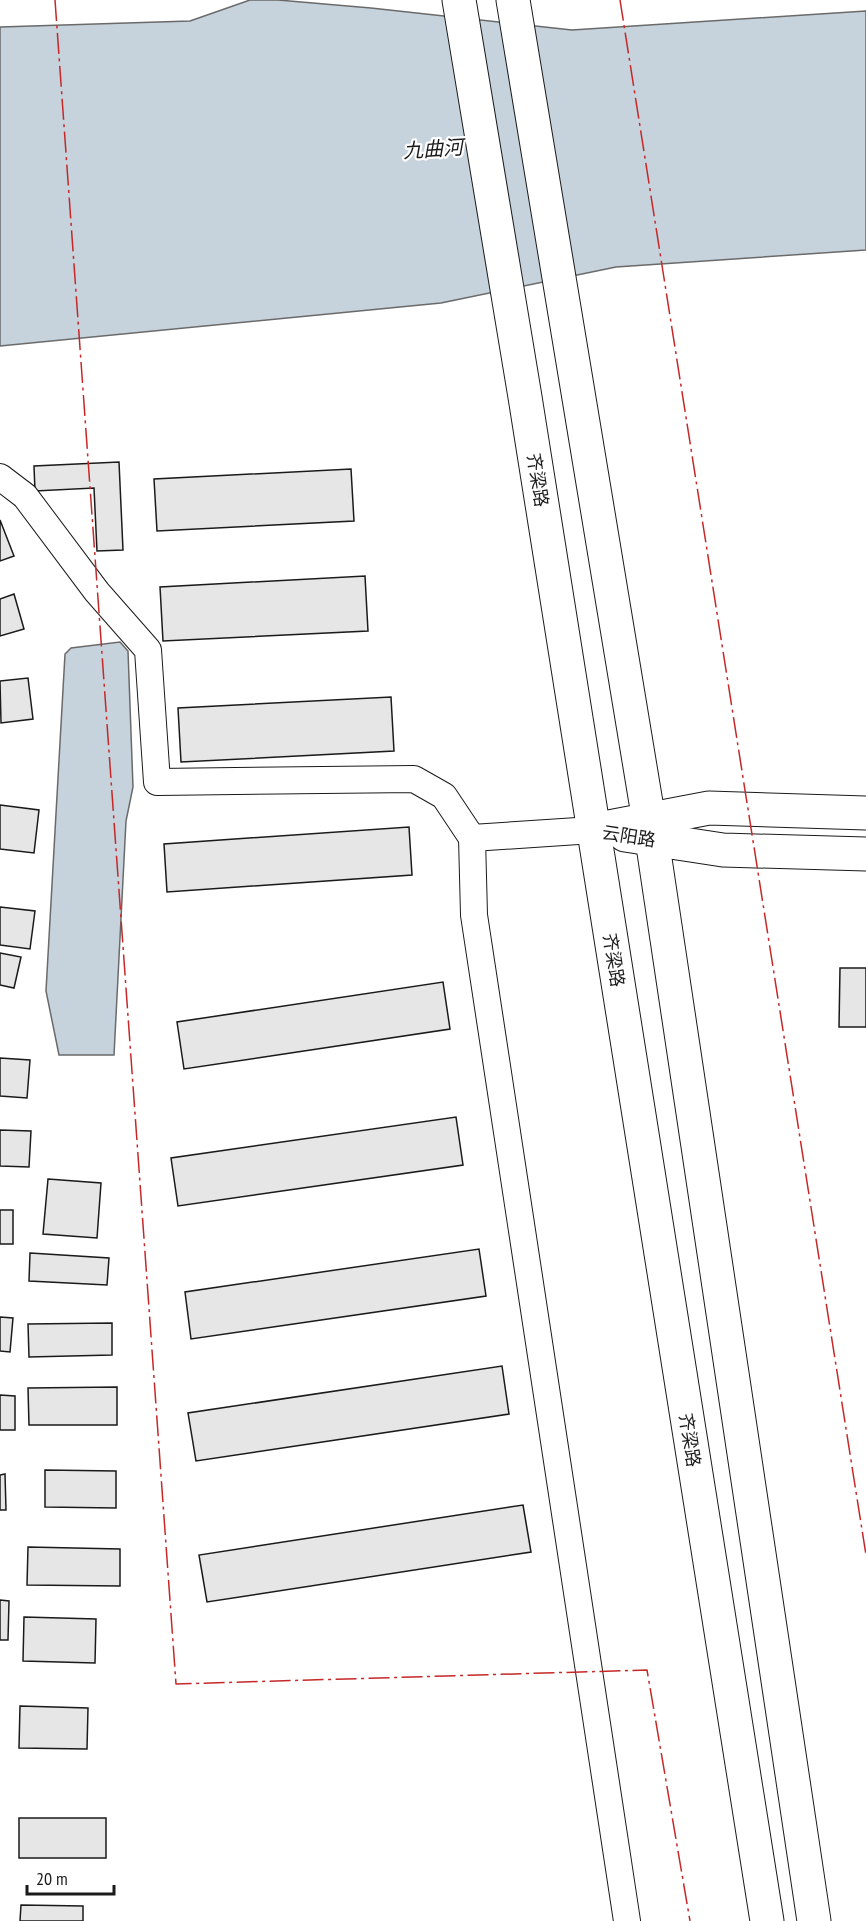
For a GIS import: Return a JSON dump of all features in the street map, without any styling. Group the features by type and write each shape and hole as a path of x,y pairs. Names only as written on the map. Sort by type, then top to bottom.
{"main road":[{"name":"齐梁路","path":"459,0 525,397 767,1921"},
{"path":"513,0 650,829 814,1921"},
{"name":"云阳路","path":"650,829 709,808 866,813"},
{"name":"云阳路","path":"593,830 650,829 723,850 866,854"}],"street":[{"path":"0,477 25,496 97,592 148,650 158,782 414,779 444,796 472,838 474,915 627,1921"},
{"path":"472,838 593,830"}],"water":[{"name":"九曲河","path":"250,0 278,0 371,8 572,30 866,11 866,250 616,267 441,303 0,346 0,27 190,21"},
{"path":"120,642 128,651 133,787 126,821 114,1055 59,1055 46,991 65,654 71,648"}],"building":[{"path":"119,462 123,550 97,551 94,488 35,491 34,466"},
{"path":"351,469 354,521 157,531 154,479"},
{"path":"0,520 14,556 0,561"},
{"path":"365,576 368,631 163,641 160,587"},
{"path":"14,594 24,629 0,636 0,599"},
{"path":"28,678 33,719 1,723 0,681"},
{"path":"391,697 394,751 181,762 178,708"},
{"path":"0,805 39,810 34,853 0,849"},
{"path":"409,827 412,875 167,892 164,844"},
{"path":"0,907 35,911 30,949 0,945"},
{"path":"0,953 21,957 14,988 0,985"},
{"path":"840,968 866,968 866,1027 839,1027"},
{"path":"443,982 450,1029 184,1069 177,1022"},
{"path":"0,1058 30,1060 27,1098 0,1096"},
{"path":"456,1117 463,1165 178,1206 171,1158"},
{"path":"0,1130 31,1131 29,1167 0,1166"},
{"path":"48,1179 101,1183 97,1238 43,1234"},
{"path":"0,1210 13,1210 13,1244 0,1244"},
{"path":"479,1249 486,1296 191,1339 185,1292"},
{"path":"30,1253 109,1258 107,1285 29,1281"},
{"path":"0,1317 13,1318 10,1352 0,1351"},
{"path":"112,1323 112,1355 29,1357 28,1324"},
{"path":"502,1366 509,1414 196,1461 188,1413"},
{"path":"117,1387 117,1425 29,1425 28,1388"},
{"path":"0,1395 15,1396 15,1430 0,1430"},
{"path":"45,1470 116,1471 116,1508 45,1507"},
{"path":"5,1474 6,1510 0,1510 0,1475"},
{"path":"523,1505 531,1552 207,1602 199,1555"},
{"path":"28,1547 120,1549 120,1586 27,1585"},
{"path":"0,1600 9,1601 8,1640 0,1640"},
{"path":"24,1617 96,1619 95,1663 23,1661"},
{"path":"20,1706 88,1708 87,1749 19,1748"},
{"path":"19,1818 106,1818 106,1858 19,1858"},
{"path":"21,1905 83,1906 83,1921 20,1921"}],"power":[{"path":"55,0 176,1684 647,1670 690,1921"},
{"path":"620,0 866,1555"}]}
